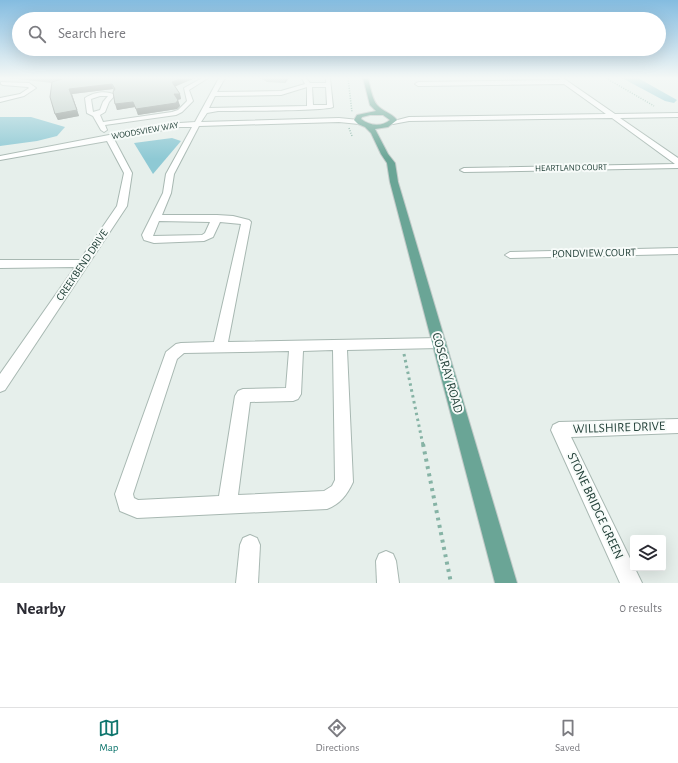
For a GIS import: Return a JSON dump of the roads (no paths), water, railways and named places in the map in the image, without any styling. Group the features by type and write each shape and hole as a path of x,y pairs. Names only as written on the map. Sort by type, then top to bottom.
{"main road":[{"path":"361,117 373,105"},
{"path":"373,105 388,119"},
{"path":"361,117 388,119"},
{"path":"361,117 367,125 375,126 388,119"},
{"name":"COSGRAY ROAD","path":"388,119 383,135 394,158 391,163 394,182 506,583"},
{"name":"COSGRAY ROAD","path":"367,125 372,129 385,158 391,163"}],"street":[{"path":"101,124 167,116 193,105"},
{"path":"200,105 204,111"},
{"path":"217,218 209,236 204,238 154,240 148,238 147,235 167,193 170,174 204,111 221,105"},
{"path":"242,105 251,109 270,108 277,105"},
{"path":"304,105 310,108 330,107 330,105"},
{"path":"599,105 678,162"},
{"name":"CREEKBEND DRIVE","path":"0,386 122,206 128,173 96,114"},
{"path":"388,119 678,115"},
{"name":"WOODSVIEW WAY","path":"0,158 108,137 198,123 339,120 361,117"},
{"name":"HEARTLAND COURT","path":"464,170 678,166"},
{"path":"156,218 241,219 246,222 220,347"},
{"name":"PONDVIEW COURT","path":"510,255 678,251"},
{"path":"0,264 84,263"},
{"path":"340,345 344,482 338,492 327,500 137,509 126,504 124,494 171,356 182,348 439,343"},
{"path":"227,505 243,396 293,394 296,346"},
{"name":"WILLSHIRE DRIVE","path":"559,430 678,426"},
{"name":"STONE BRIDGE GREEN","path":"559,430 631,583"},
{"path":"246,583 250,546"},
{"path":"386,561 388,583"}],"water":[{"path":"0,117 31,117 65,127 57,136 37,141 0,146"},
{"path":"172,138 181,141 153,174 134,143"}]}
